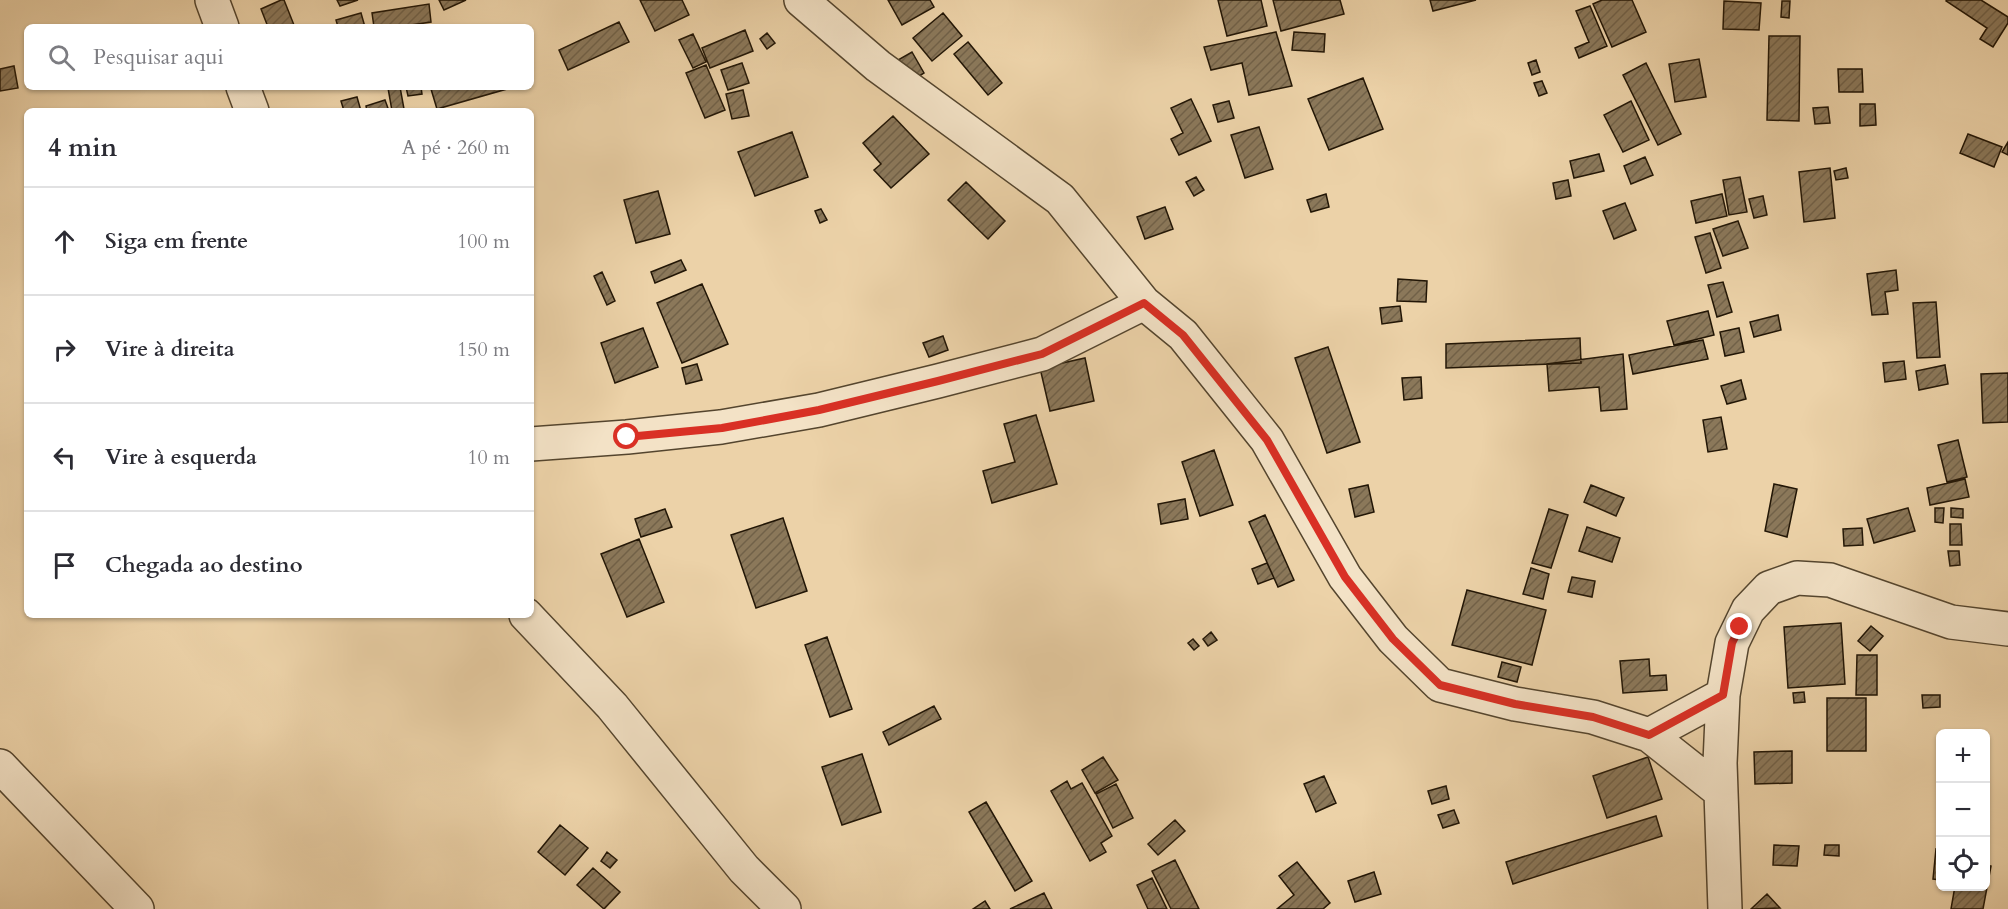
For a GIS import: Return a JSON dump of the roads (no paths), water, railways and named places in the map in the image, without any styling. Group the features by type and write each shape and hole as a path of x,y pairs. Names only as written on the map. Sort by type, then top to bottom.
{"street":[{"path":"212,0 221,24"},
{"path":"801,0 878,66 1060,199 1144,303 1183,335 1267,440 1345,577 1393,639 1440,685 1515,704 1593,717 1649,735 1721,792"},
{"path":"244,90 251,108"},
{"path":"534,444 722,428 819,410 1042,354 1144,303"},
{"path":"1725,909 1720,763 1723,695 1732,643 1748,610 1768,588 1797,578 1830,580 1951,622 2008,629"},
{"path":"529,618 612,706 744,869 784,909"},
{"path":"1649,735 1723,695"},
{"path":"0,766 137,909"}]}
